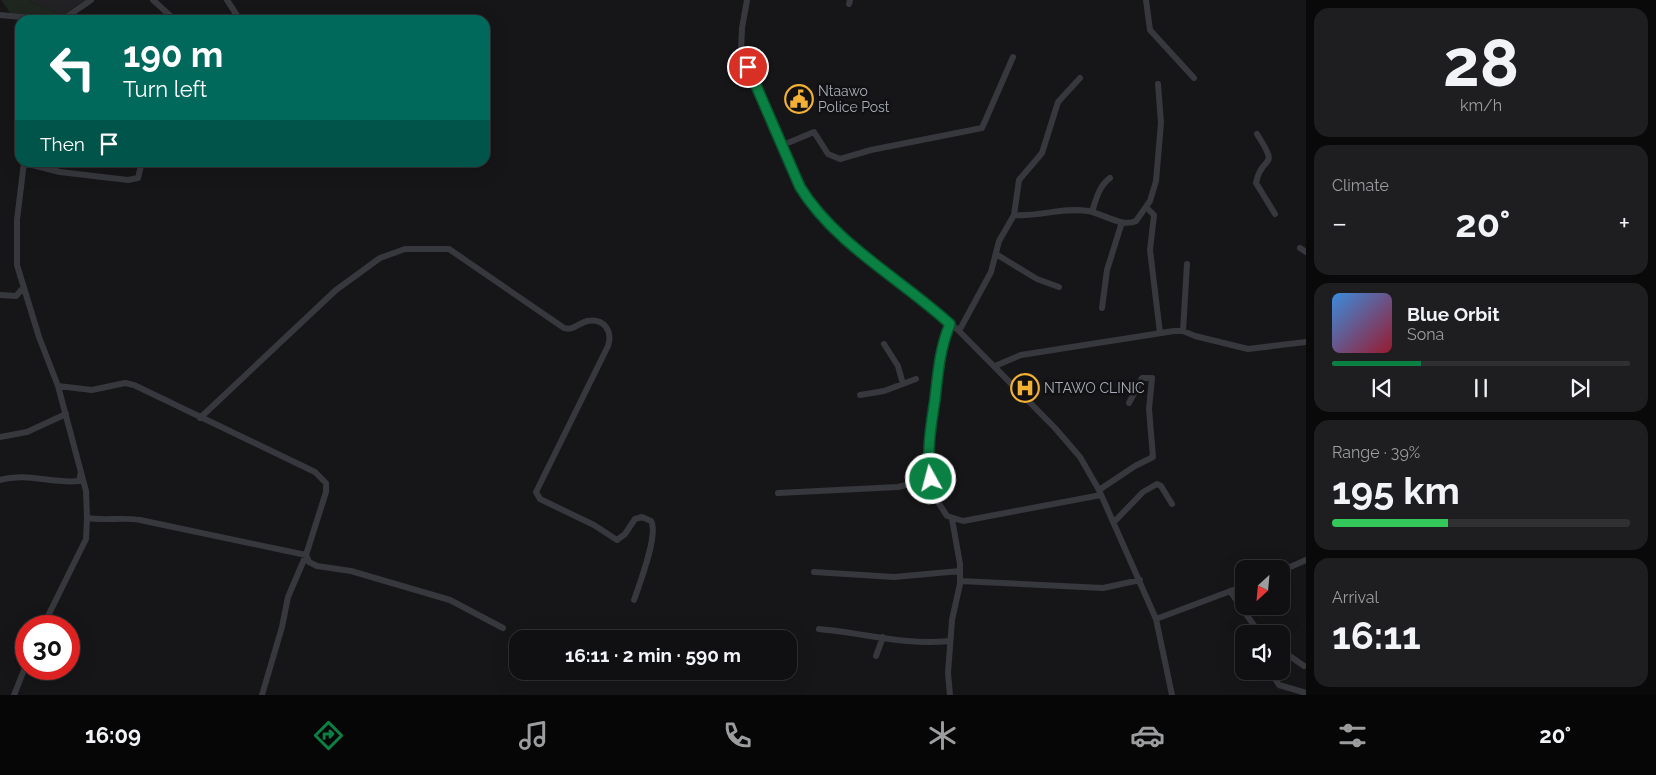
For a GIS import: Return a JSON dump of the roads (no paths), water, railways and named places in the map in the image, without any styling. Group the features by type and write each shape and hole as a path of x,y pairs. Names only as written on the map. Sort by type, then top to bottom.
{"street":[{"path":"69,15 91,0"},
{"path":"153,0 170,15"},
{"path":"227,0 237,15"},
{"path":"746,0 742,28 742,51 800,187 821,217 959,331 995,366 1080,457 1100,492 1156,619 1172,695"},
{"path":"1146,0 1150,30 1194,78"},
{"path":"0,14 15,16"},
{"path":"783,145 814,132 828,154 840,158 946,134 978,130 986,122 1012,57"},
{"path":"959,331 991,272 1000,241 1014,215 1019,180 1042,153 1058,102 1080,78"},
{"path":"1014,215 1030,216 1074,210 1092,212 1122,222 1136,221 1146,207 1156,181 1161,123 1158,84"},
{"path":"1257,134 1270,153 1270,158 1256,183 1275,214"},
{"path":"24,167 17,220 17,265 66,414 86,491 88,518 86,539 48,615"},
{"path":"40,167 60,172 128,180 138,178 141,167"},
{"path":"1092,212 1098,193 1104,182 1110,178"},
{"path":"1146,207 1154,215 1150,250 1160,333"},
{"path":"1102,308 1107,270 1122,222"},
{"path":"200,418 336,290 380,258 405,249 449,250 564,328 571,328 588,321 595,321 610,331 608,346 536,492 540,499 594,524 617,540 625,534 635,519 642,517 651,521 653,534 644,573 634,600"},
{"path":"996,254 1037,279 1059,287"},
{"path":"1183,331 1187,264"},
{"path":"0,295 16,296 23,288"},
{"path":"950,324 939,361 928,462 938,502 944,512 952,519 963,520 1100,492 1135,466 1153,458 1149,409 1152,378 1142,378 1129,403"},
{"path":"995,366 1021,355 1183,331 1248,349 1306,342"},
{"path":"884,344 898,366 903,384"},
{"path":"860,395 884,391 916,379"},
{"path":"58,386 92,390 125,384 134,385 161,396 200,418 315,472 326,483 326,492 306,555 288,597 282,627 262,695"},
{"path":"0,437 26,432 66,414"},
{"path":"0,480 20,476 67,482 79,480 81,471"},
{"path":"778,493 898,487 931,479"},
{"path":"1114,522 1143,492 1157,484 1161,486 1172,504"},
{"path":"88,518 140,520 306,555"},
{"path":"950,695 948,673 950,641 960,581 952,519"},
{"path":"306,555 309,562 317,566 352,571 450,600 503,628"},
{"path":"1290,568 1306,560"},
{"path":"814,572 894,577 960,571"},
{"path":"960,581 1103,588 1140,580"},
{"path":"1156,619 1235,589"},
{"path":"1230,591 1254,625"},
{"path":"819,629 916,643 950,641"},
{"path":"876,656 882,637"},
{"path":"1290,656 1304,666"},
{"path":"14,695 20,680"},
{"path":"1276,680 1280,685 1306,693"}],"place":[{"name":"Ntaawo Police Post","path":"799,99"},
{"name":"NTAWO CLINIC","path":"1025,388"}]}
